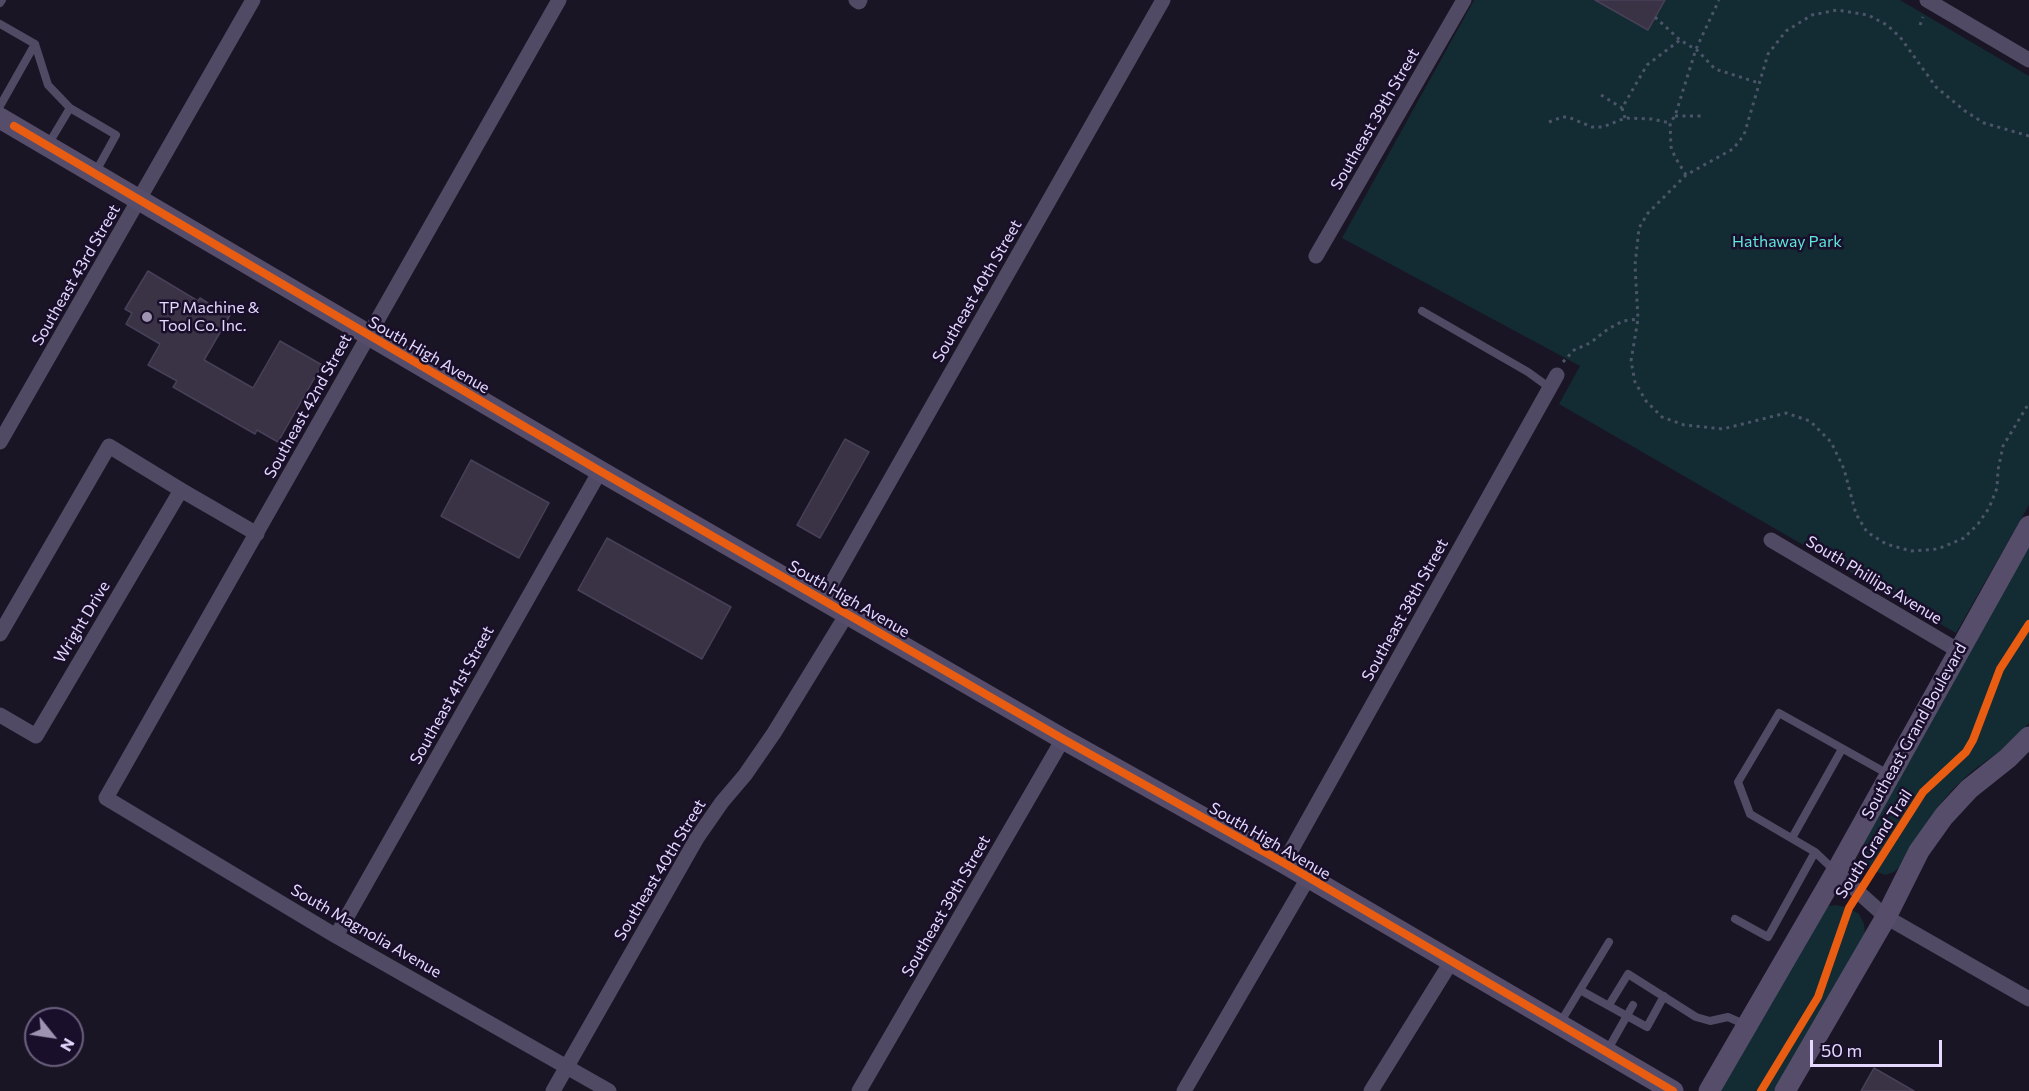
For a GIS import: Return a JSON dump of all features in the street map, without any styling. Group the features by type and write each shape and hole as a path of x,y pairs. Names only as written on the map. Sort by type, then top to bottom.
{"street":[{"name":"Southeast 43rd Street","path":"0,442 253,0"},
{"name":"Southeast 42nd Street","path":"106,798 559,0"},
{"name":"Southeast 40th Street","path":"822,600 1163,0"},
{"name":"Southeast 39th Street","path":"1316,256 1464,0"},
{"path":"1930,1 2029,60"},
{"name":"South High Avenue","path":"0,118 600,471 1063,739 1284,863 1673,1091"},
{"name":"Southeast 38th Street","path":"1284,863 1553,381"},
{"path":"0,634 109,446 256,534"},
{"name":"Southeast 41st Street","path":"336,936 600,471"},
{"name":"Wright Drive","path":"0,715 36,736 181,490"},
{"name":"Southeast Grand Boulevard","path":"1709,1091 1836,872 2029,526"},
{"name":"South Phillips Avenue","path":"1771,540 1959,651"},
{"name":"Southeast 40th Street","path":"553,1091 697,838 774,733 847,614"},
{"path":"1785,1091 1886,917 1919,851 1944,816 1969,789 2008,758 2029,737"},
{"name":"Southeast 39th Street","path":"859,1091 1063,739"},
{"name":"South Magnolia Avenue","path":"106,798 336,936 609,1091"},
{"path":"1836,872 1886,917 2029,999"},
{"path":"1184,1091 1308,878"},
{"path":"1371,1091 1450,962"}],"lane":[{"path":"0,24 35,44 48,84 70,108 116,135 95,174"},
{"path":"0,106 35,44"},
{"path":"48,146 70,108"},
{"path":"1422,311 1528,372 1553,381"},
{"path":"1836,872 1815,852 1750,814 1738,782 1779,713 1890,775"},
{"path":"1792,838 1842,749"},
{"path":"1735,919 1768,937 1815,852"},
{"path":"1558,1025 1609,942"},
{"path":"1610,1005 1628,974 1643,987 1664,996 1696,1017 1710,1021 1728,1017 1747,1026"},
{"path":"1580,990 1647,1027 1664,996"},
{"path":"1606,1052 1633,1005"}],"path":[{"path":"1686,175 1671,147 1670,123 1675,116 1696,49 1719,0"},
{"path":"2029,136 1984,123 1965,111 1936,87 1900,37 1887,25 1868,15 1837,10 1812,15 1786,31 1768,54 1744,135 1733,150 1686,175 1648,213 1639,228 1635,265 1638,319 1631,361 1635,382 1646,401 1662,417 1684,425 1723,429 1786,413 1810,421 1831,442 1844,469 1856,514 1867,532 1886,544 1911,551 1938,549 1964,538 1978,524 1989,508 1997,488 2003,446 2029,403"},
{"path":"1655,17 1680,40 1696,49 1715,69 1759,83"},
{"path":"1622,108 1647,65 1680,40"},
{"path":"1601,95 1622,108 1625,118"},
{"path":"1675,116 1701,116"},
{"path":"1549,122 1569,117 1592,128 1603,127 1625,118 1652,119 1670,123"},
{"path":"1553,381 1565,359 1574,350 1623,321 1638,319"}],"green space":[{"name":"Hathaway Park","path":"1474,0 1900,0 2029,76 2029,505 1956,633 1559,404 1580,366 1342,238"},
{"path":"2029,544 2029,723 2015,740 1971,772 1953,789 1936,809 1902,864 1894,872 1885,875 1872,870 1864,865 1859,844"},
{"path":"1828,906 1849,908 1859,914 1864,924 1865,935 1777,1091 1721,1091 1820,913"}],"building":[{"path":"1595,0 1665,0 1648,30"},
{"path":"148,271 198,301 200,298 216,308 220,302 233,310 204,360 253,388 280,341 322,365 278,442 257,430 255,434 173,387 177,381 148,365 160,344 126,324 132,313 125,309"},
{"path":"845,439 869,452 820,538 797,525"},
{"path":"471,460 549,503 519,558 441,516"},
{"path":"607,538 731,607 702,659 578,590"},
{"path":"1874,1068 1914,1091 1861,1091"}],"cycle path":[{"path":"14,126 600,471 1063,739 1284,863 1673,1091"},
{"name":"South Grand Trail","path":"1761,1091 1818,997 1849,908 1923,792 1966,752 1973,740 2000,669 2029,624"}],"place":[{"name":"TP Machine & Tool Co. Inc.","path":"147,317"}]}
